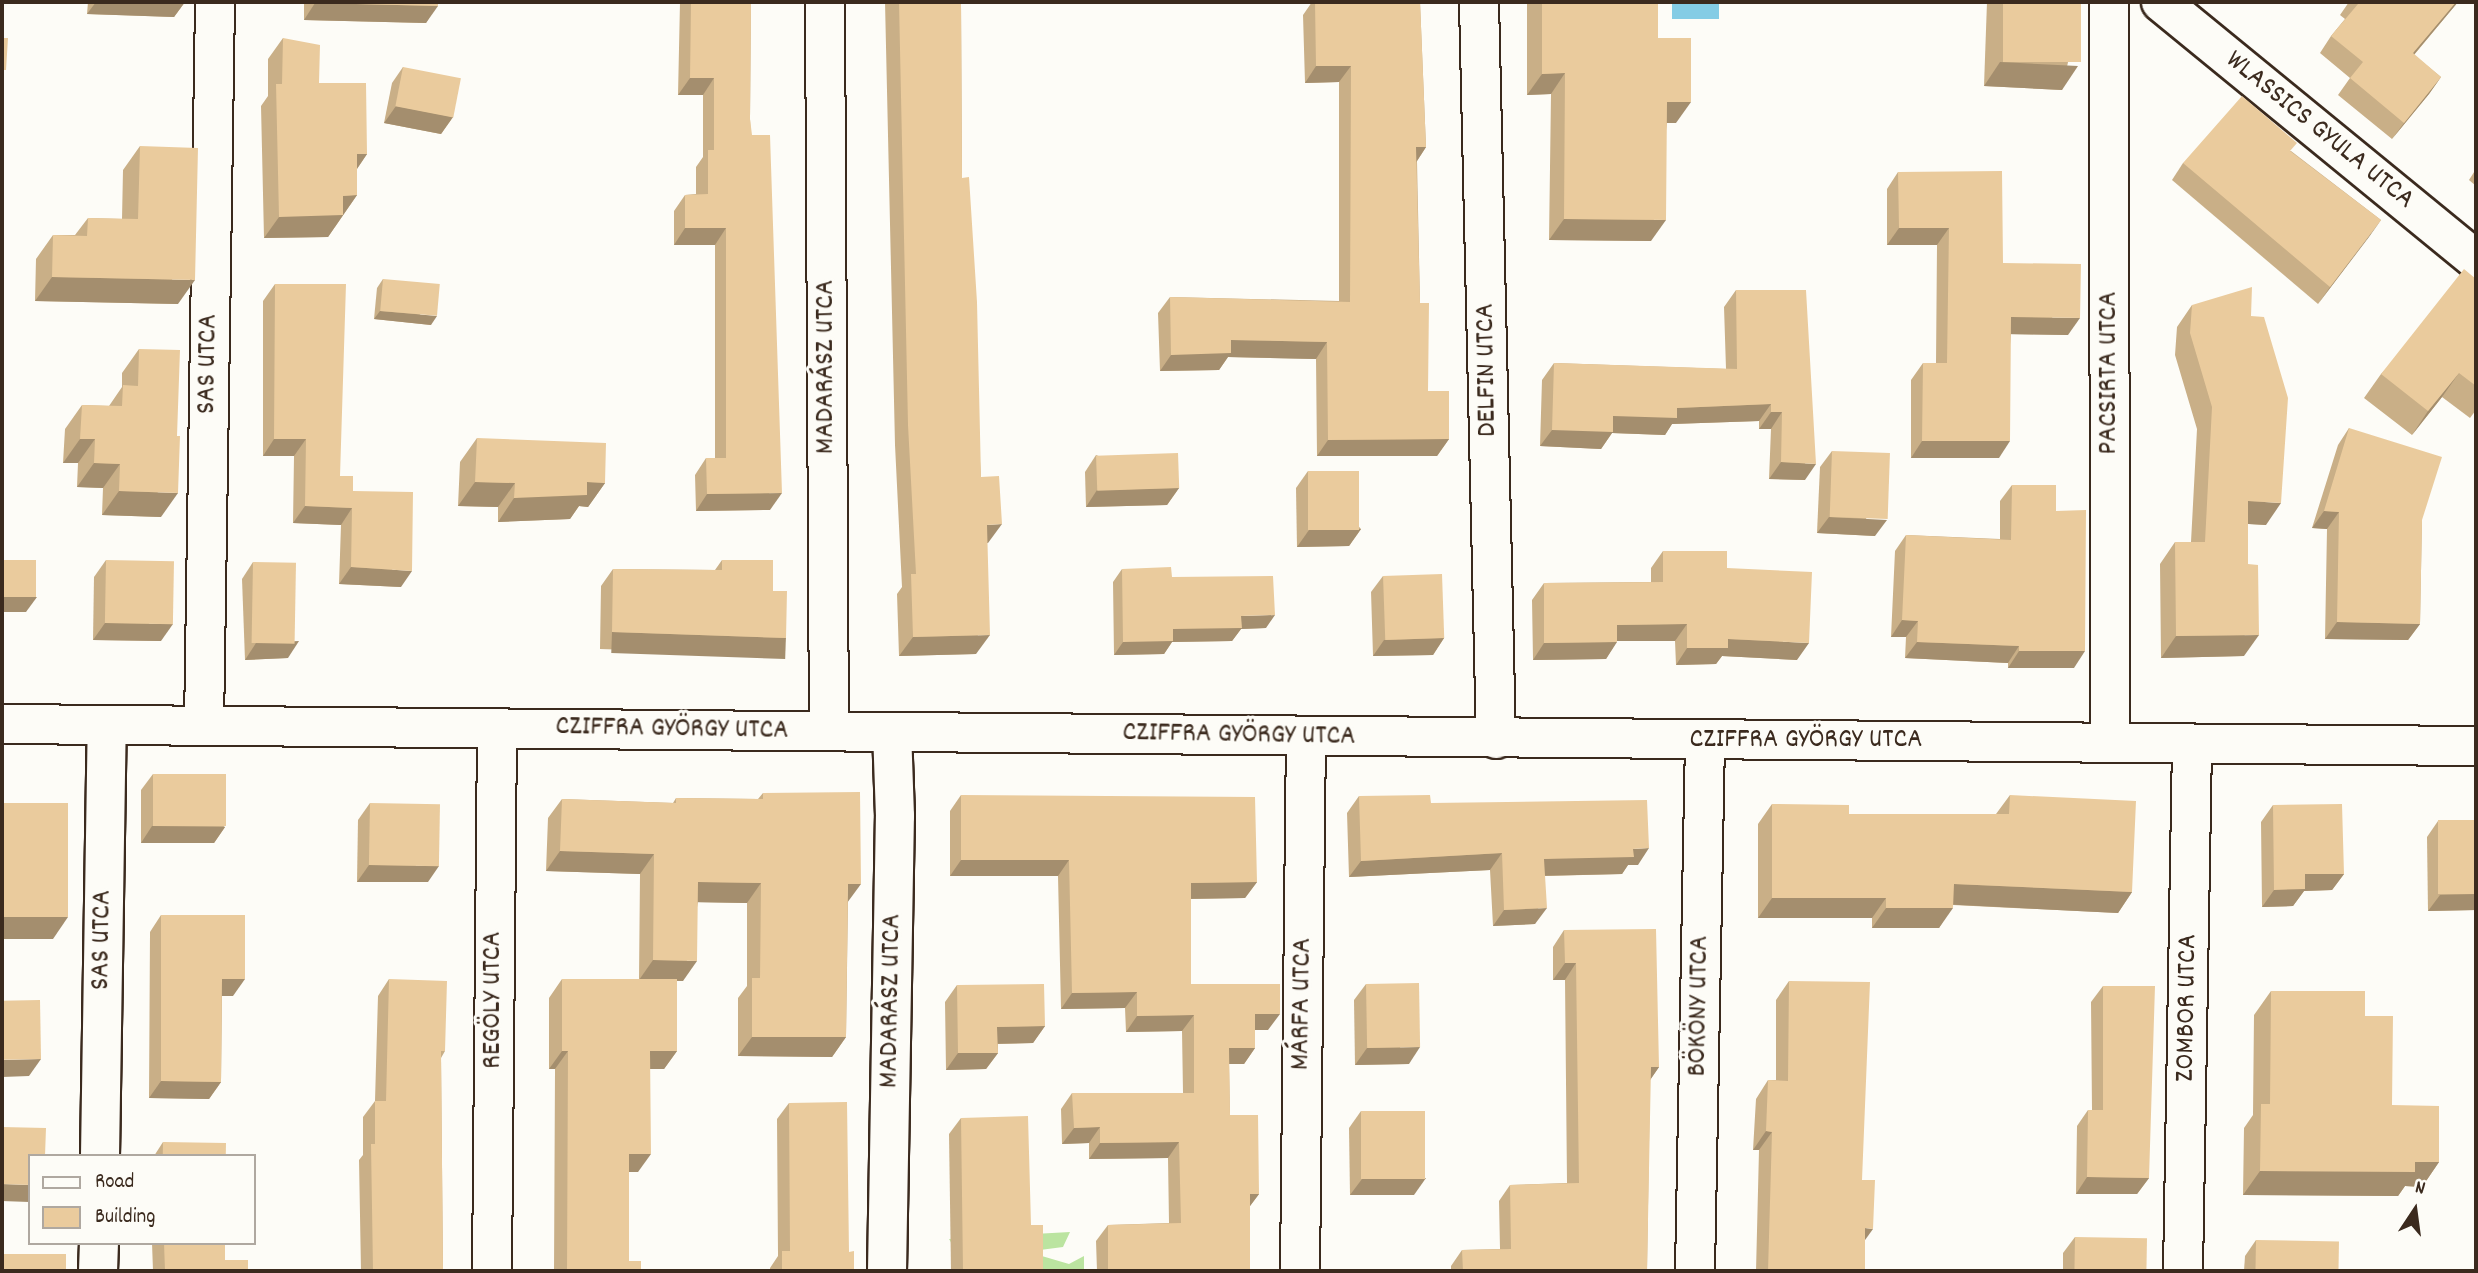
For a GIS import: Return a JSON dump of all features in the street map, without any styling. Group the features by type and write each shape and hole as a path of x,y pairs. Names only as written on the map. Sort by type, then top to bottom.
{"street":[{"name":"SAS UTCA","path":"204,726 215,2"},
{"name":"MADARÁSZ UTCA","path":"825,2 829,731"},
{"name":"DELFIN UTCA","path":"1479,2 1496,739"},
{"name":"PACSIRTA UTCA","path":"2109,2 2110,743"},
{"name":"WLASSICS GYULA UTCA","path":"2161,2 2476,260"},
{"name":"CZIFFRA GYÖRGY UTCA","path":"2,724 1306,738 2476,746"},
{"name":"SAS UTCA","path":"100,1154 107,725"},
{"name":"REGÖLY UTCA","path":"492,1271 496,728"},
{"name":"MADARÁSZ UTCA","path":"887,1271 895,816 892,732"},
{"name":"MÁRFA UTCA","path":"1300,1271 1306,738"},
{"name":"BÖKÖNY UTCA","path":"1695,1271 1705,741"},
{"name":"ZOMBOR UTCA","path":"2183,1271 2192,744"},
{"path":"98,1271 99,1245"}],"green space":[{"path":"1070,1232 1063,1247 1040,1250 955,1249 949,1239"},
{"path":"1035,1254 1069,1264 1084,1256 1084,1271 1035,1271"}],"water":[{"path":"1672,2 1719,2 1719,19 1672,19"}],"building":[{"path":"438,2 438,6 315,3"},
{"path":"691,2 751,2 752,135 770,135 782,493 707,494 706,458 726,458 726,228 685,228 685,195 708,194 708,150 714,150 714,78 690,78"},
{"path":"899,2 961,2 962,178 969,177 977,302 981,477 999,476 1002,524 987,525 990,635 913,637 911,574 916,574 908,425"},
{"path":"1315,2 1420,2 1426,147 1416,147 1420,303 1429,303 1428,391 1449,391 1449,439 1328,440 1327,342 1231,340 1231,353 1171,355 1170,297 1350,302 1351,66 1316,66"},
{"path":"1542,2 1658,2 1658,38 1691,38 1691,102 1667,102 1666,220 1564,219 1565,73 1542,74"},
{"path":"2003,2 2081,2 2081,62 2003,62"},
{"path":"2356,2 2456,2 2413,53 2441,77 2404,123 2350,78 2363,62 2331,36 2358,4"},
{"path":"2,38 8,38 6,70 2,70"},
{"path":"283,38 320,45 319,83 366,83 367,154 357,154 357,195 343,196 343,215 279,217 276,84 282,84"},
{"path":"403,67 461,78 453,118 395,106"},
{"path":"2242,96 2297,143 2290,151 2381,220 2330,287 2183,163"},
{"path":"140,146 198,148 195,280 52,277 53,235 87,236 88,218 138,219"},
{"path":"2002,171 2003,263 2081,264 2080,318 2011,317 2010,441 1922,441 1923,363 1947,363 1949,228 1899,228 1898,172"},
{"path":"2464,269 2476,279 2476,386 2459,373 2428,411 2381,374"},
{"path":"383,279 440,284 437,316 380,311"},
{"path":"275,284 346,284 340,476 353,476 353,491 413,492 412,571 351,567 352,508 305,506 306,439 274,439"},
{"path":"2252,287 2251,316 2264,317 2288,398 2281,503 2248,501 2248,564 2258,565 2259,635 2176,636 2175,542 2205,542 2212,407 2190,333 2192,305"},
{"path":"1736,290 1806,290 1816,464 1781,462 1782,412 1771,412 1771,404 1677,408 1677,418 1613,416 1613,432 1552,430 1554,363 1737,369"},
{"path":"139,349 180,350 178,493 119,491 120,464 94,463 95,439 80,439 82,405 122,406 123,385 138,386"},
{"path":"2349,428 2442,457 2422,520 2420,624 2337,622 2339,512 2324,511"},
{"path":"477,438 606,443 605,483 587,482 587,495 514,498 515,483 475,482"},
{"path":"1832,451 1890,453 1888,519 1830,517"},
{"path":"1178,453 1179,488 1097,491 1096,456"},
{"path":"1308,471 1359,471 1359,530 1308,530"},
{"path":"2012,485 2056,485 2056,511 2086,510 2085,651 2019,651 2019,646 1917,642 1918,621 1902,620 1906,535 2011,540"},
{"path":"1663,551 1727,551 1727,568 1812,572 1809,643 1728,639 1728,648 1687,648 1687,624 1617,625 1617,642 1544,643 1544,583 1663,582"},
{"path":"2,560 36,560 36,597 2,597"},
{"path":"106,560 174,561 173,624 105,623"},
{"path":"722,560 773,560 773,591 787,591 786,638 612,632 613,569 722,570"},
{"path":"253,562 296,563 295,644 252,643"},
{"path":"1171,567 1172,577 1273,576 1275,615 1241,616 1242,628 1173,629 1173,641 1123,642 1122,569"},
{"path":"1442,574 1444,638 1385,640 1383,576"},
{"path":"153,774 226,774 226,826 153,826"},
{"path":"860,792 861,884 848,884 846,1037 752,1037 752,978 760,978 761,883 698,882 697,961 653,960 654,854 560,851 562,799 676,803 676,798 763,799 763,793"},
{"path":"961,795 1255,797 1257,882 1191,883 1191,984 1280,984 1280,1014 1255,1014 1255,1048 1229,1048 1230,1115 1258,1115 1259,1194 1250,1194 1250,1271 1108,1271 1108,1225 1181,1223 1179,1142 1100,1143 1100,1127 1074,1128 1072,1093 1194,1093 1194,1015 1137,1016 1137,992 1072,993 1069,860 961,860"},
{"path":"1430,795 1431,803 1647,800 1649,848 1633,849 1634,857 1544,859 1547,908 1504,910 1502,853 1361,861 1359,796"},
{"path":"2010,795 2136,801 2132,892 1954,884 1953,908 1886,908 1886,898 1772,898 1772,804 1849,805 1849,814 2009,814"},
{"path":"2,803 68,803 68,917 2,917"},
{"path":"370,803 440,804 439,866 369,865"},
{"path":"2342,804 2344,874 2305,874 2305,889 2274,890 2273,805"},
{"path":"2438,820 2476,820 2476,894 2438,894"},
{"path":"161,915 245,915 245,979 222,979 221,1082 161,1081"},
{"path":"1656,929 1659,1067 1651,1067 1647,1271 1463,1271 1462,1250 1511,1249 1510,1185 1579,1183 1576,963 1565,963 1564,930"},
{"path":"389,979 447,981 445,1051 441,1051 443,1271 373,1271 371,1144 375,1144 375,1101 386,1101"},
{"path":"562,979 677,979 677,1051 650,1051 651,1154 629,1154 629,1261 641,1261 641,1271 567,1271 568,1051 562,1051"},
{"path":"1789,981 1870,982 1862,1180 1875,1180 1873,1229 1865,1228 1865,1271 1768,1271 1772,1132 1766,1131 1768,1080 1788,1081"},
{"path":"1419,983 1420,1047 1367,1048 1366,984"},
{"path":"1044,984 1045,1026 997,1027 998,1053 958,1053 957,985"},
{"path":"2103,986 2155,986 2149,1178 2087,1177 2088,1110 2103,1110"},
{"path":"2271,991 2365,991 2365,1016 2393,1016 2392,1105 2439,1106 2439,1162 2415,1162 2415,1172 2260,1171 2261,1104 2270,1104"},
{"path":"40,1000 41,1059 3,1060 2,1001"},
{"path":"847,1102 849,1252 854,1251 854,1271 782,1271 782,1251 790,1251 789,1103"},
{"path":"1361,1111 1425,1111 1425,1179 1361,1179"},
{"path":"1028,1116 1031,1225 1043,1225 1043,1271 963,1271 961,1118"},
{"path":"2,1127 46,1128 45,1154 28,1154 28,1185 2,1184"},
{"path":"163,1142 226,1143 226,1154 163,1154"},
{"path":"2075,1237 2147,1238 2146,1271 2074,1271"},
{"path":"2256,1240 2339,1241 2338,1271 2255,1271"},
{"path":"164,1245 225,1245 225,1260 248,1260 248,1271 165,1271"},
{"path":"2,1254 66,1254 66,1271 2,1271"}]}
